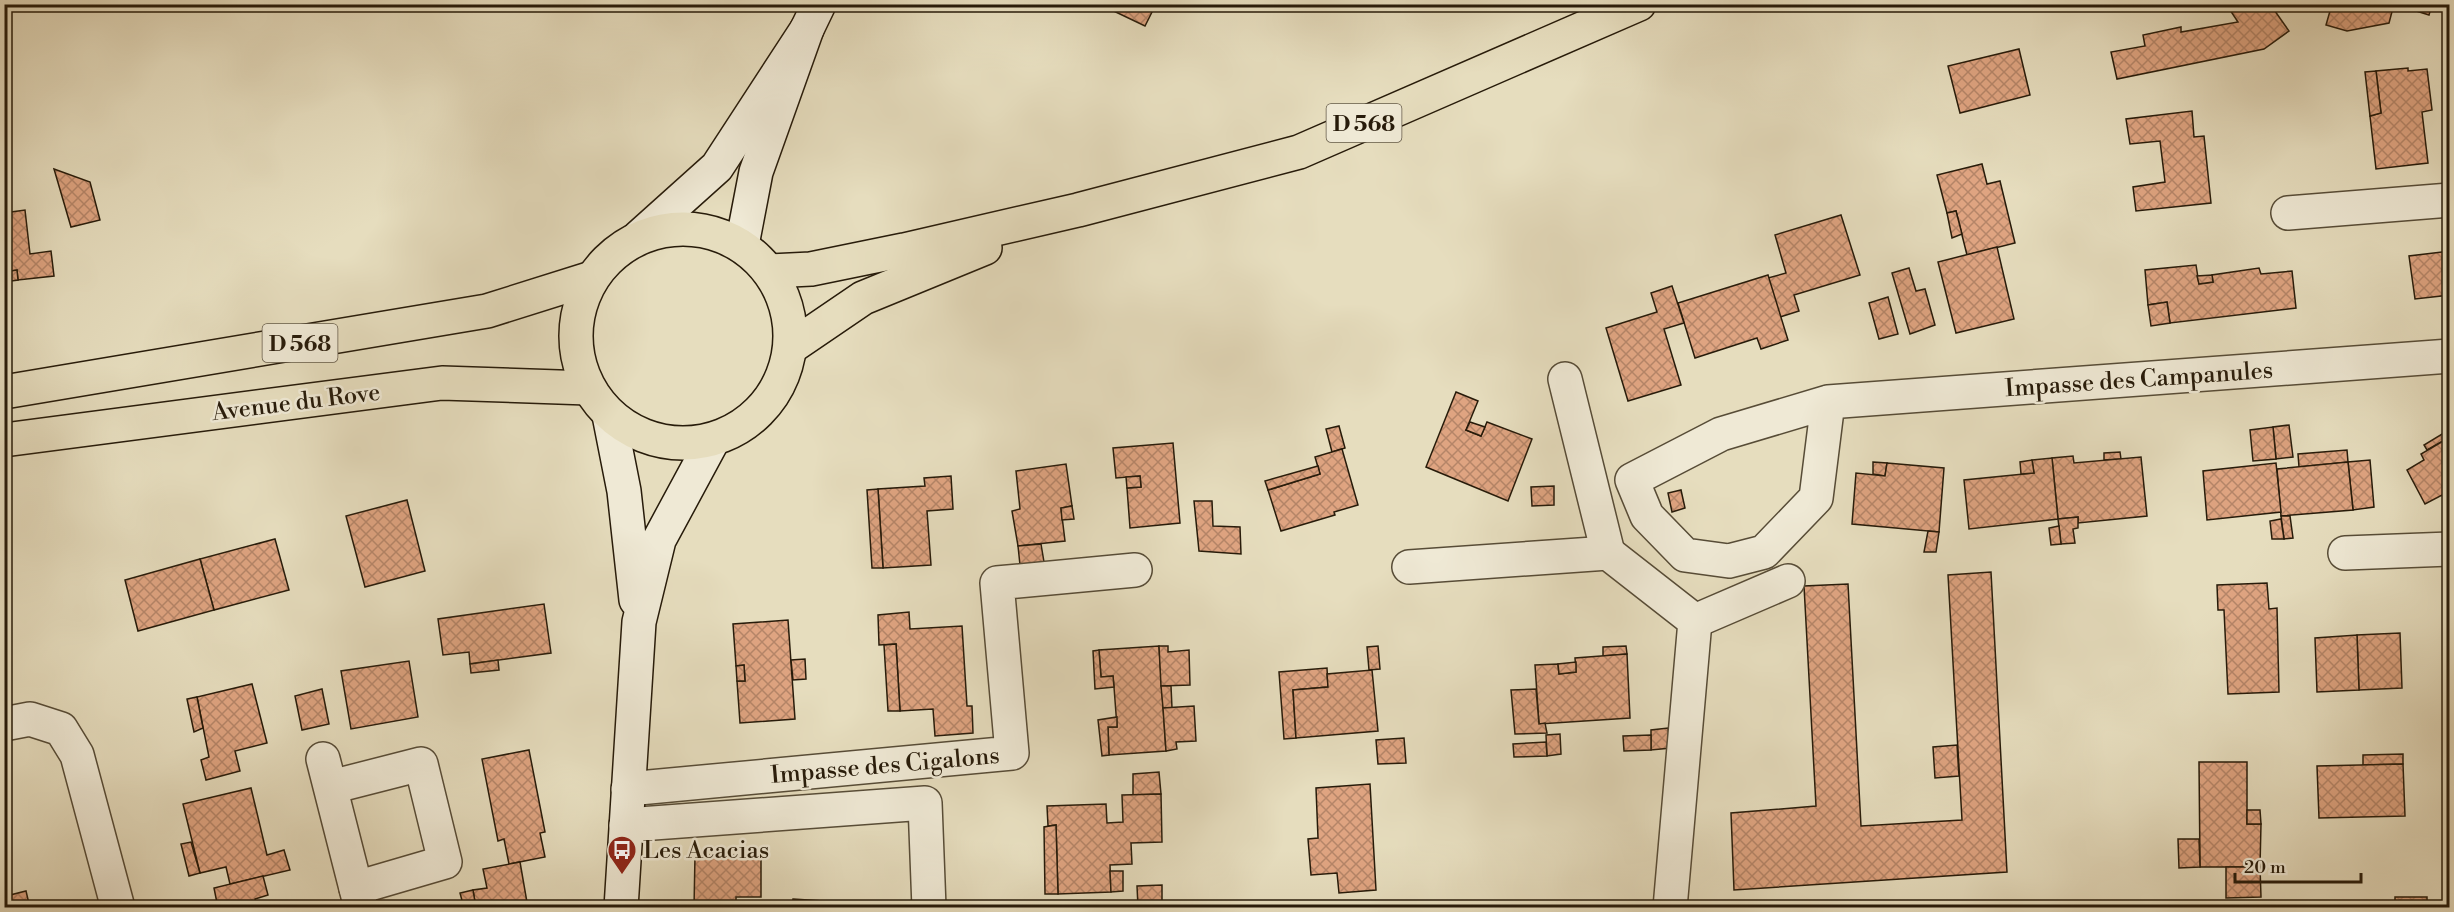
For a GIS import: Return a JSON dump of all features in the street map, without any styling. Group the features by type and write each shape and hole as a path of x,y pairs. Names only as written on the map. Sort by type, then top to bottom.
{"main road":[{"name":"D 568","path":"770,271 811,270 1078,210 1299,152 1639,4"},
{"name":"D 568","path":"791,347 863,298 1078,210"},
{"path":"673,228 709,231 742,245 770,271 786,304 791,347 778,387 751,420 714,440 671,444 638,435 609,415 588,388 576,352 578,314 592,278 612,254 639,237 673,228"},
{"name":"D 568","path":"4,392 487,311 592,278"},
{"name":"Avenue du Rove","path":"4,440 442,383 588,388"}],"street":[{"path":"639,237 717,167 813,17"},
{"path":"742,245 756,172 813,17"},
{"path":"2288,213 2450,200"},
{"name":"Impasse des Campanules","path":"1828,402 1816,498 1764,552 1729,561 1685,555 1647,516 1632,480 1721,434 1828,402 2450,356"},
{"path":"1565,380 1608,553 1695,621"},
{"path":"609,415 624,491 639,622"},
{"path":"621,908 639,622 659,540 714,440"},
{"path":"2345,553 2450,549"},
{"path":"1409,567 1608,553"},
{"name":"Impasse des Cigalons","path":"628,789 1012,753 997,583 1135,570"},
{"path":"1695,621 1788,581"},
{"path":"1670,908 1695,621"},
{"path":"4,724 30,718 61,729 77,755 118,908"},
{"path":"421,764 444,862 359,898 327,773 421,764"},
{"path":"626,825 925,803 929,908"}],"building":[{"path":"1099,4 1156,4 1145,26"},
{"path":"2226,4 2270,4 2289,31 2264,49 2117,79 2111,52 2145,46 2143,35 2181,27 2181,32 2238,22"},
{"path":"2332,4 2394,4 2389,23 2347,31 2326,25"},
{"path":"2394,4 2432,4 2429,15"},
{"path":"2019,49 2030,95 1960,113 1948,66"},
{"path":"2408,68 2408,71 2427,69 2432,110 2422,112 2428,163 2376,169 2370,116 2381,113 2376,71"},
{"path":"2376,71 2381,113 2370,116 2365,72"},
{"path":"2192,111 2194,137 2204,136 2211,203 2136,211 2133,187 2165,182 2160,141 2130,144 2126,119"},
{"path":"1982,164 1987,184 2000,181 2015,243 1967,255 1956,211 1947,213 1937,175"},
{"path":"54,169 90,182 100,220 71,227"},
{"path":"25,210 30,254 51,251 54,276 18,280 17,270 4,272 4,213"},
{"path":"1956,211 1962,234 1952,238 1947,213"},
{"path":"1841,215 1860,275 1794,295 1799,311 1780,317 1768,278 1786,273 1775,235"},
{"path":"1997,247 2014,319 1956,333 1938,262"},
{"path":"2450,251 2450,295 2415,299 2409,256"},
{"path":"2196,265 2199,284 2213,282 2212,275 2259,268 2261,274 2292,271 2296,308 2170,323 2167,302 2148,305 2145,270"},
{"path":"1909,268 1916,291 1925,289 1935,325 1910,334 1892,273"},
{"path":"17,270 18,280 4,282 4,272"},
{"path":"1768,275 1788,340 1761,349 1757,338 1695,358 1678,303"},
{"path":"2212,275 2213,282 2199,284 2197,276"},
{"path":"1672,286 1684,323 1664,329 1681,385 1628,401 1606,328 1657,312 1651,293"},
{"path":"1888,297 1898,334 1879,339 1869,303"},
{"path":"2167,302 2170,323 2151,326 2148,305"},
{"path":"1456,392 1478,401 1466,430 1481,436 1487,422 1532,439 1508,501 1426,467"},
{"path":"1470,422 1485,427 1481,436 1466,430"},
{"path":"2289,425 2293,457 2276,459 2273,427"},
{"path":"1339,426 1345,448 1332,452 1326,429"},
{"path":"2273,427 2276,459 2253,461 2250,430"},
{"path":"2447,431 2450,437 2427,450 2424,445"},
{"path":"2450,437 2450,498 2444,500 2442,495 2425,504 2407,470 2424,460 2421,454"},
{"path":"1173,443 1180,523 1130,528 1127,488 1141,487 1140,476 1116,478 1113,448"},
{"path":"1342,449 1358,505 1334,512 1335,515 1281,531 1268,490 1320,474 1315,457"},
{"path":"2347,450 2348,462 2299,467 2298,454"},
{"path":"2120,452 2121,459 2104,460 2104,453"},
{"path":"2073,456 2074,463 2141,457 2147,516 2078,523 2078,517 2058,519 2052,458"},
{"path":"2052,458 2058,519 1969,529 1964,480 2034,473 2032,460"},
{"path":"2032,460 2034,473 2021,474 2020,462"},
{"path":"2370,460 2374,507 2353,510 2348,462"},
{"path":"1873,462 1887,463 1885,476 1873,474"},
{"path":"2348,462 2353,510 2281,516 2277,469"},
{"path":"1887,463 1944,468 1939,532 1852,524 1856,473 1885,476"},
{"path":"2276,463 2281,512 2207,520 2203,471"},
{"path":"1066,464 1072,506 1061,508 1065,541 1018,546 1012,511 1020,509 1016,471"},
{"path":"1318,466 1320,474 1268,490 1265,481"},
{"path":"951,476 953,509 927,511 931,565 883,568 878,489 925,486 924,478"},
{"path":"1140,476 1141,487 1127,488 1126,477"},
{"path":"1554,486 1554,505 1532,506 1531,487"},
{"path":"878,489 883,568 872,568 867,490"},
{"path":"1681,490 1685,508 1672,512 1668,493"},
{"path":"407,500 425,571 365,587 346,516"},
{"path":"1194,501 1212,501 1213,526 1240,527 1241,554 1199,551"},
{"path":"1072,506 1074,519 1062,520 1061,508"},
{"path":"2281,516 2290,516 2293,538 2284,539"},
{"path":"2078,517 2078,528 2073,529 2075,543 2061,544 2058,519"},
{"path":"2281,519 2284,539 2272,539 2270,521"},
{"path":"2059,526 2061,544 2051,545 2049,528"},
{"path":"1928,531 1939,532 1936,552 1924,552"},
{"path":"275,539 289,590 214,610 200,559"},
{"path":"1041,544 1044,562 1020,565 1018,546"},
{"path":"200,559 214,610 138,631 125,580"},
{"path":"1991,572 2007,872 1734,890 1731,813 1816,806 1804,586 1848,584 1861,826 1962,820 1948,575"},
{"path":"2267,583 2269,609 2277,608 2279,692 2228,694 2224,610 2218,610 2217,585"},
{"path":"544,604 551,653 470,664 469,652 443,655 438,619"},
{"path":"909,612 910,629 962,626 967,706 972,706 973,733 935,736 933,709 900,711 896,644 879,645 878,615"},
{"path":"788,620 795,719 740,723 737,681 745,681 744,665 736,666 733,624"},
{"path":"2400,633 2402,688 2359,690 2357,635"},
{"path":"2357,635 2359,690 2317,692 2315,638"},
{"path":"896,644 900,711 888,711 884,645"},
{"path":"1159,646 1166,751 1109,755 1108,727 1117,727 1113,676 1101,677 1099,650"},
{"path":"1159,646 1168,646 1168,652 1189,650 1190,685 1161,686"},
{"path":"1378,646 1380,669 1369,670 1367,647"},
{"path":"1626,646 1627,654 1603,656 1603,647"},
{"path":"1099,650 1101,677 1113,676 1114,687 1095,689 1093,651"},
{"path":"1627,654 1630,718 1539,724 1535,665 1558,664 1559,674 1576,672 1575,658"},
{"path":"805,659 806,679 793,680 791,660"},
{"path":"498,660 499,670 471,673 470,664"},
{"path":"409,661 418,717 351,729 341,671"},
{"path":"1576,662 1576,672 1559,674 1558,664"},
{"path":"744,665 745,681 737,681 736,666"},
{"path":"1327,668 1328,687 1293,690 1296,738 1284,739 1279,672"},
{"path":"1372,670 1378,731 1296,738 1293,690 1328,687 1327,674"},
{"path":"252,684 267,743 235,751 240,771 206,780 201,760 209,757 197,697"},
{"path":"1161,686 1171,686 1172,708 1163,708"},
{"path":"322,689 329,724 302,730 295,696"},
{"path":"1536,689 1539,724 1545,723 1547,733 1515,734 1511,690"},
{"path":"197,697 203,728 194,732 187,699"},
{"path":"1194,706 1196,741 1176,742 1177,749 1166,751 1163,708"},
{"path":"1117,717 1117,727 1108,727 1109,755 1102,756 1098,720"},
{"path":"1668,728 1671,748 1651,750 1651,730"},
{"path":"1560,734 1561,754 1547,756 1546,735"},
{"path":"1651,735 1651,750 1624,751 1623,736"},
{"path":"1404,738 1406,763 1378,764 1376,740"},
{"path":"1546,742 1547,756 1514,757 1513,744"},
{"path":"1957,745 1959,776 1935,778 1933,747"},
{"path":"529,750 545,832 540,833 545,857 509,864 504,839 498,841 482,759"},
{"path":"2403,754 2403,764 2363,765 2363,755"},
{"path":"2199,762 2247,762 2247,824 2261,824 2260,867 2200,867"},
{"path":"2403,764 2405,816 2319,818 2317,766"},
{"path":"1159,772 1161,794 1133,795 1133,774"},
{"path":"1370,784 1376,890 1339,893 1337,873 1311,875 1308,839 1318,838 1316,788"},
{"path":"251,788 267,855 284,850 290,870 230,884 226,867 200,873 183,804"},
{"path":"1161,794 1162,842 1131,843 1132,864 1110,865 1111,892 1058,894 1056,825 1048,826 1047,806 1106,804 1107,823 1123,822 1122,795"},
{"path":"2247,810 2260,810 2261,824 2247,824"},
{"path":"1056,825 1058,894 1045,894 1044,827"},
{"path":"2178,839 2199,839 2200,867 2179,868"},
{"path":"191,842 200,873 189,876 181,844"},
{"path":"695,855 761,855 761,897 736,897 736,908 694,908"},
{"path":"520,862 528,908 476,908 473,890 487,888 483,869"},
{"path":"2226,867 2260,867 2261,897 2226,898"},
{"path":"1110,871 1123,871 1123,891 1111,892"},
{"path":"4,876 10,895 26,891 30,908 4,908"},
{"path":"263,876 268,895 255,899 257,908 218,908 214,888"},
{"path":"1162,885 1162,906 1138,907 1137,886"},
{"path":"473,890 476,908 464,908 460,893"},
{"path":"2395,897 2427,897 2427,908 2395,908"},
{"path":"793,899 853,903 853,908 792,908"}],"place":[{"name":"Les Acacias","path":"622,876"}]}
